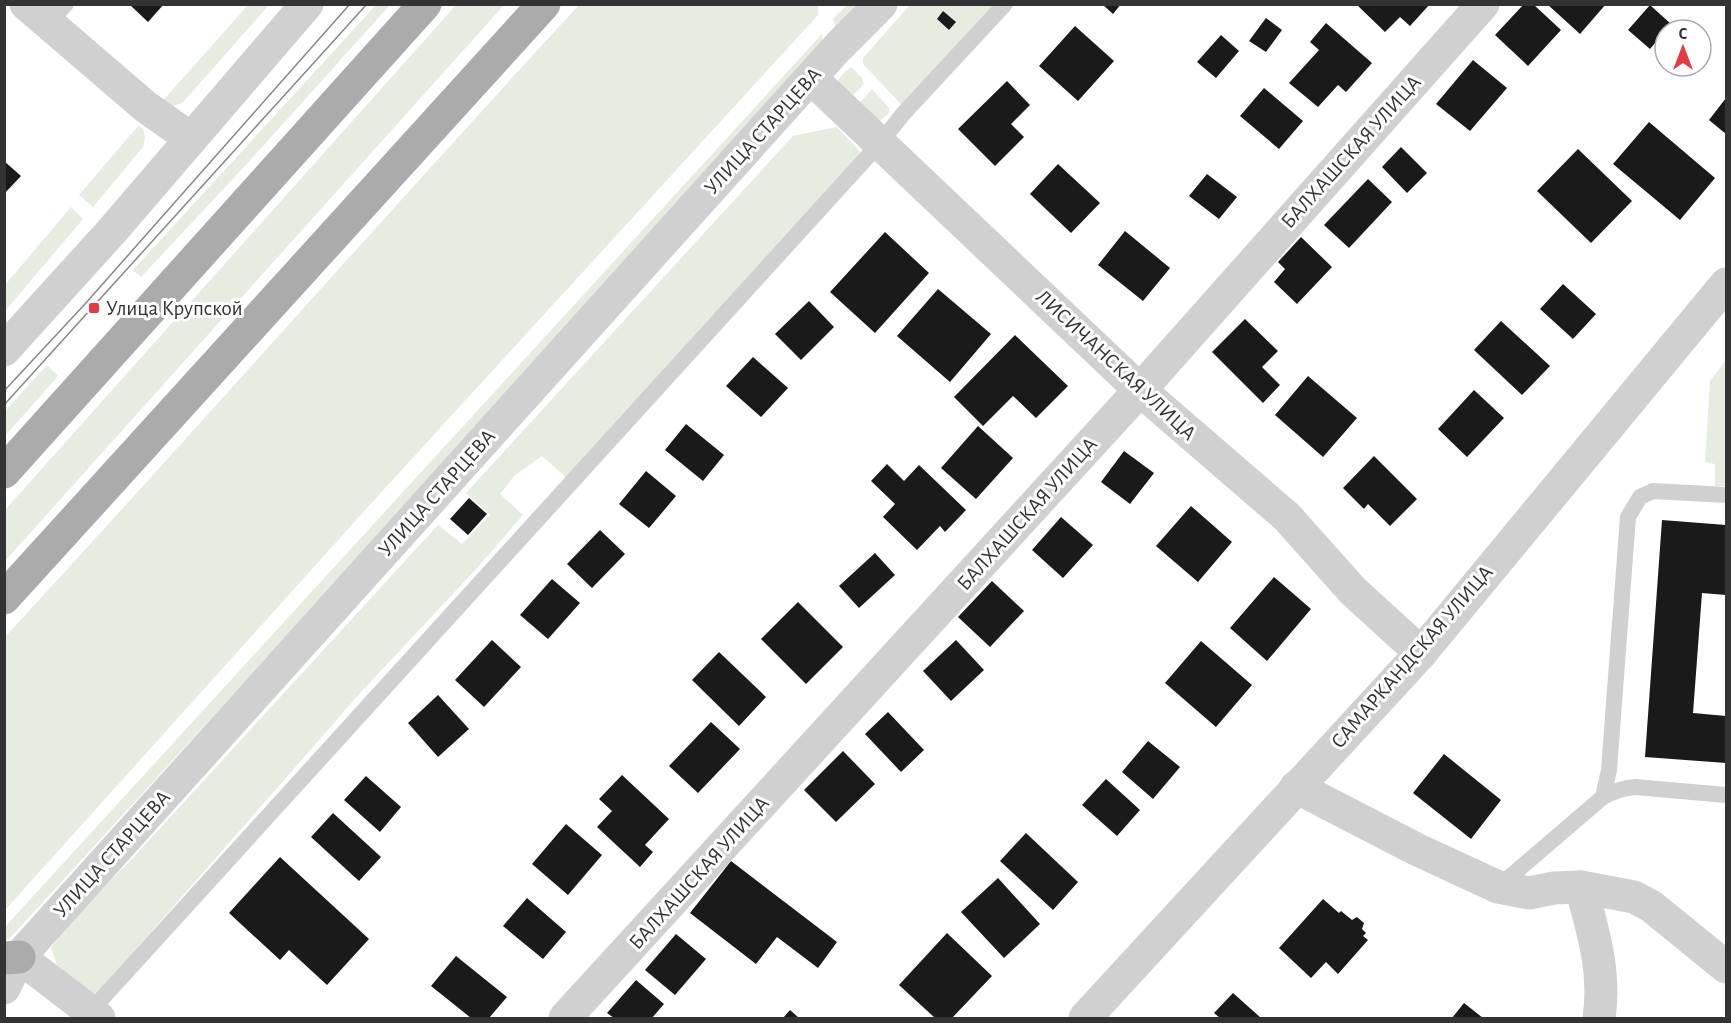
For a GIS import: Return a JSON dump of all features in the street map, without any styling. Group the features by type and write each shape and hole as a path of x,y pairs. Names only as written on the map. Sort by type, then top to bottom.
{"main road":[{"path":"4,472 425,4"},
{"path":"4,598 544,4"}],"street":[{"path":"7,343 111,232 307,4"},
{"name":"УЛИЦА СТАРЦЕВА","path":"4,988 12,957 811,78 881,4"},
{"name":"БАЛХАШСКАЯ УЛИЦА","path":"565,1018 1140,390 1483,4"},
{"path":"47,11 146,107 190,138"},
{"name":"ЛИСИЧАНСКАЯ УЛИЦА","path":"811,78 1140,390 1287,517 1353,591 1421,653"},
{"name":"САМАРКАНДСКАЯ УЛИЦА","path":"1085,1018 1421,653 1726,284"},
{"path":"1296,787 1416,849 1498,887 1529,893 1554,888 1581,887 1634,897 1651,906 1726,967"},
{"path":"1581,887 1600,960 1602,986 1599,1018"},
{"path":"12,957 91,1016"}],"lane":[{"path":"91,1016 880,143 903,114 1005,4"},
{"path":"1603,797 1609,770 1628,517 1640,497 1653,491 1726,495"},
{"path":"1498,887 1603,797 1623,788 1635,787 1726,795"}],"shaded area":[{"path":"377,4 390,5 141,277 133,270"},
{"path":"818,4 818,15 366,509 5,910 5,637 579,5"},
{"path":"248,5 269,5 183,102 172,107 159,105"},
{"path":"456,5 504,5 5,561 5,510"},
{"path":"847,5 864,5 838,34 833,19"},
{"path":"910,5 995,5 902,105 863,64 863,58"},
{"path":"822,34 823,49 5,942 4,928"},
{"path":"851,67 862,78 864,84 845,103 838,83 841,75"},
{"path":"872,89 889,108 889,113 873,127 855,108"},
{"path":"138,126 143,129 145,138 143,147 93,207 79,195"},
{"path":"837,127 863,155 567,478 542,456 514,476 500,494 523,515 478,567 361,692 95,996 58,968 51,948 75,915 130,861 438,525 462,544 490,515 466,493 793,136"},
{"path":"71,207 83,219 5,311 5,285"},
{"path":"1726,360 1726,486 1715,486 1715,464 1705,462 1710,381"},
{"path":"47,365 58,376 5,436 5,411"}],"building":[{"path":"129,4 164,4 148,22"},
{"path":"1102,4 1121,4 1113,14"},
{"path":"1356,4 1430,4 1410,26 1400,17 1385,32"},
{"path":"1524,4 1533,4 1561,30 1528,66 1495,35"},
{"path":"1547,4 1606,4 1580,34"},
{"path":"1650,5 1664,18 1653,18 1653,45 1650,49 1628,30"},
{"path":"943,11 956,22 949,30 937,19"},
{"path":"1266,18 1282,30 1266,52 1249,41"},
{"path":"1326,23 1372,63 1346,92 1338,85 1318,107 1289,83 1319,50 1310,42"},
{"path":"1075,26 1114,61 1078,101 1039,66"},
{"path":"1221,35 1239,51 1216,78 1197,62"},
{"path":"1473,60 1507,88 1470,131 1436,104"},
{"path":"1007,81 1030,105 1011,124 1024,137 995,166 958,129"},
{"path":"1264,88 1303,121 1279,149 1240,116"},
{"path":"1726,98 1726,134 1709,120"},
{"path":"1649,122 1715,178 1680,220 1613,164"},
{"path":"1401,147 1427,173 1407,193 1382,167"},
{"path":"1578,149 1632,201 1591,243 1537,191"},
{"path":"4,161 21,176 4,194"},
{"path":"1058,164 1100,203 1071,233 1030,194"},
{"path":"1207,174 1237,197 1219,219 1189,196"},
{"path":"1368,179 1392,202 1349,248 1324,225"},
{"path":"1125,231 1170,268 1143,301 1098,265"},
{"path":"885,232 929,273 875,333 830,292"},
{"path":"1301,237 1332,267 1297,304 1274,282 1285,269 1278,262"},
{"path":"1563,284 1596,314 1573,339 1540,309"},
{"path":"938,289 991,334 950,382 897,336"},
{"path":"809,301 834,327 801,360 775,334"},
{"path":"1245,319 1278,351 1262,367 1280,385 1263,403 1212,352"},
{"path":"1501,321 1550,366 1522,395 1474,350"},
{"path":"1015,335 1068,386 1036,418 1013,396 983,426 954,397"},
{"path":"753,357 788,388 761,417 726,386"},
{"path":"1308,376 1357,418 1323,457 1275,415"},
{"path":"1474,390 1504,418 1467,457 1438,429"},
{"path":"686,424 724,455 703,481 665,450"},
{"path":"978,426 1013,458 976,499 941,468"},
{"path":"1124,451 1154,473 1130,504 1101,482"},
{"path":"1374,456 1417,499 1390,526 1368,504 1364,509 1343,488"},
{"path":"887,464 904,481 919,465 966,510 945,532 940,526 917,550 883,517 895,504 871,481"},
{"path":"646,471 676,496 649,528 619,504"},
{"path":"469,498 487,514 468,535 450,519"},
{"path":"1191,506 1232,542 1198,582 1156,546"},
{"path":"1061,517 1093,545 1063,578 1032,550"},
{"path":"1662,520 1726,525 1726,595 1702,593 1693,713 1726,716 1726,763 1645,757"},
{"path":"600,530 625,554 592,588 567,564"},
{"path":"875,553 895,575 859,608 839,586"},
{"path":"1274,577 1311,609 1267,661 1230,628"},
{"path":"552,579 580,603 548,639 520,615"},
{"path":"992,581 1024,611 990,647 958,617"},
{"path":"798,602 843,647 806,684 761,639"},
{"path":"492,640 521,667 484,707 455,680"},
{"path":"956,640 984,670 951,701 923,671"},
{"path":"1201,641 1252,685 1216,727 1165,683"},
{"path":"719,652 766,697 739,726 692,680"},
{"path":"438,695 469,729 438,757 408,723"},
{"path":"888,712 924,750 901,772 865,734"},
{"path":"711,722 740,749 698,793 669,766"},
{"path":"1148,741 1180,767 1153,799 1122,772"},
{"path":"843,751 875,784 836,822 804,790"},
{"path":"1444,754 1501,800 1471,839 1413,793"},
{"path":"622,775 669,819 645,845 653,852 640,867 597,827 612,811 599,799"},
{"path":"366,776 401,807 380,832 344,800"},
{"path":"1106,779 1140,810 1117,836 1082,805"},
{"path":"333,813 381,857 359,881 311,837"},
{"path":"566,824 602,855 568,895 532,864"},
{"path":"1026,833 1078,882 1053,910 1000,861"},
{"path":"280,857 369,939 327,985 289,950 280,960 229,913"},
{"path":"731,861 837,942 818,968 777,937 756,964 690,913"},
{"path":"998,878 1040,924 1004,958 961,912"},
{"path":"527,898 566,932 543,959 503,926"},
{"path":"1323,899 1339,913 1341,911 1352,920 1357,917 1364,923 1362,929 1366,933 1363,936 1368,940 1338,974 1326,962 1311,978 1279,948"},
{"path":"947,933 992,976 952,1018 935,1018 899,985"},
{"path":"676,934 706,959 675,995 645,970"},
{"path":"456,956 507,997 489,1018 471,1018 431,986"},
{"path":"636,980 664,1004 652,1018 614,1018 607,1013"},
{"path":"1233,993 1261,1018 1220,1018 1214,1013"},
{"path":"1464,1003 1483,1018 1452,1018"},
{"path":"790,1010 799,1018 783,1018"}],"tram line":[{"path":"4,391 85,304 350,4"},
{"path":"4,405 367,4"}],"place":[{"name":"Улица Крупской","path":"94,308"}]}
